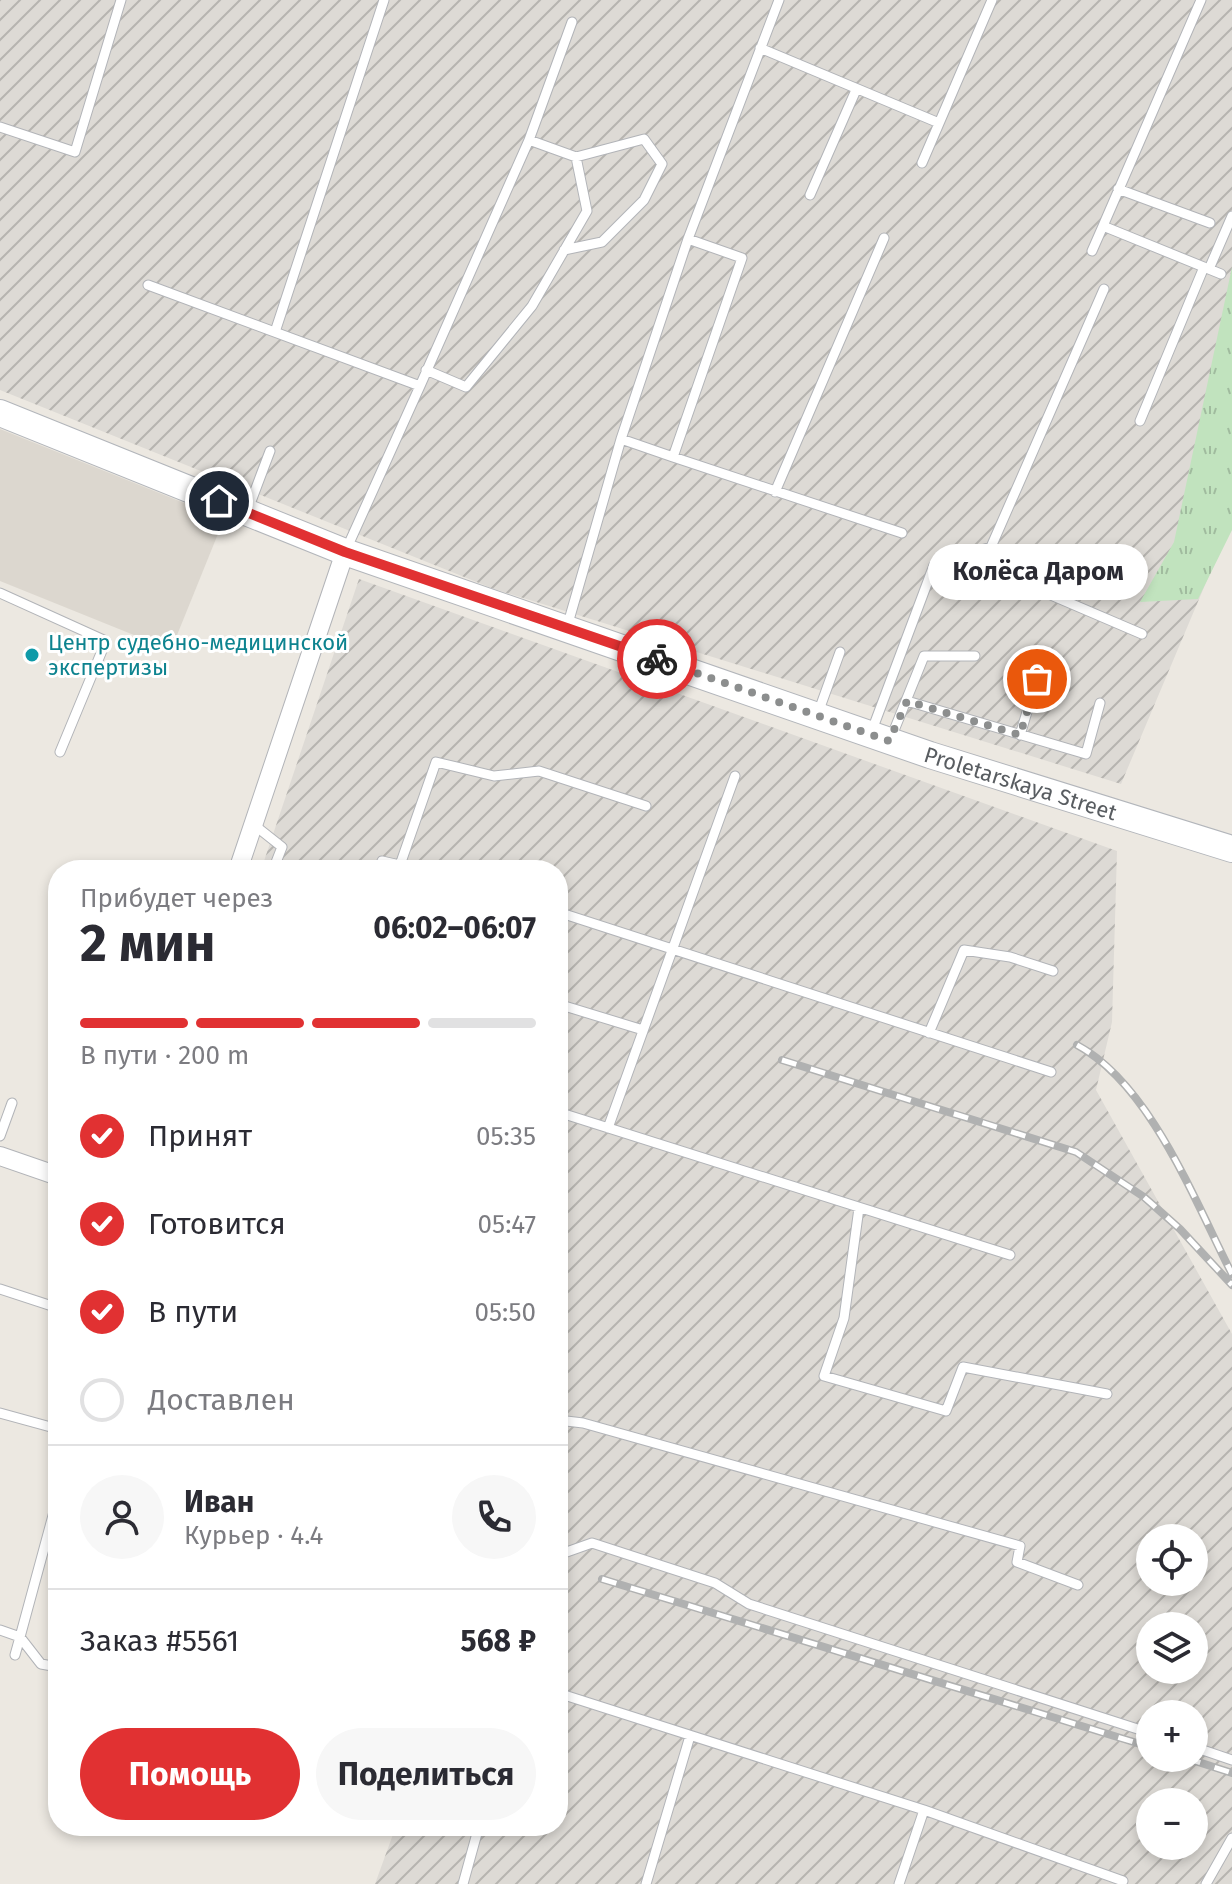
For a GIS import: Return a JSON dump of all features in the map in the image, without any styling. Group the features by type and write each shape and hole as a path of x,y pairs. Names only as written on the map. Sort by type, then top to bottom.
{"street":[{"name":"Proletarskaya Street","path":"0,413 345,552 930,755 1232,849"},
{"path":"241,860 345,552"},
{"path":"0,1156 48,1173"}],"lane":[{"path":"0,127 75,152 121,0"},
{"path":"275,332 384,0"},
{"path":"567,627 621,439 688,239 779,0"},
{"path":"922,163 992,0"},
{"path":"1092,251 1201,0"},
{"path":"345,552 529,140 572,22"},
{"path":"760,48 939,123"},
{"path":"810,195 856,90"},
{"path":"529,140 576,157 644,139 662,164 644,200 602,242 564,250"},
{"path":"426,370 466,387 532,306 587,211 576,157"},
{"path":"1118,189 1210,223"},
{"path":"1140,421 1213,271 1232,216"},
{"path":"1103,226 1232,278"},
{"path":"775,492 884,238"},
{"path":"673,457 742,258 688,239"},
{"path":"148,285 420,386"},
{"path":"880,738 934,565 991,547 1104,289"},
{"path":"621,439 902,533"},
{"path":"246,512 270,451"},
{"path":"962,557 1142,634"},
{"path":"0,593 106,641 60,752"},
{"path":"816,716 840,652"},
{"path":"880,738 907,701 924,656 975,656"},
{"path":"1020,735 1037,679"},
{"path":"907,701 1086,754 1100,703"},
{"path":"402,860 436,762 494,776 539,771 646,806"},
{"path":"608,1128 735,776"},
{"path":"253,824 282,847 277,860"},
{"path":"568,915 1051,1072"},
{"path":"929,1033 964,950 1010,957 1053,971"},
{"path":"568,1007 643,1030"},
{"path":"0,1136 12,1103"},
{"path":"568,1115 1010,1255"},
{"path":"859,1208 844,1318 824,1376 946,1411 963,1367 1107,1394"},
{"path":"0,1289 48,1305"},
{"path":"0,1413 48,1426"},
{"path":"568,1421 1020,1546 1017,1562 1078,1585"},
{"path":"15,1655 48,1534"},
{"path":"568,1552 592,1543 715,1583 749,1604 1136,1728"},
{"path":"0,1630 20,1637 41,1664 48,1665"},
{"path":"568,1696 924,1810 1123,1881"},
{"path":"646,1884 690,1736"},
{"path":"1208,1752 1232,1760"},
{"path":"899,1884 924,1810"},
{"path":"463,1884 476,1836"},
{"path":"1206,1884 1227,1859 1232,1838"}],"shaded area":[{"path":"0,0 1232,0 1232,521 1121,784 494,589 0,390"},
{"path":"0,429 224,519 171,650 0,581"},
{"path":"359,579 1117,851 1112,1022 1096,1090 1232,1334 1232,1884 375,1884 392,1836 568,1836 568,860 264,860"}],"green space":[{"path":"1232,267 1232,530 1198,599 1140,602 1174,542"}],"railway":[{"path":"1077,1045 1103,1063 1149,1116 1186,1180 1232,1274"},
{"path":"782,1060 1076,1152 1144,1197 1180,1229 1232,1285"},
{"path":"602,1579 1136,1743"},
{"path":"1208,1765 1232,1773"}],"way so far":[{"path":"657,659 889,741 907,701 1020,735 1037,679"}],"place":[{"name":"Центр судебно-медицинской экспертизы","path":"32,655"},
{"name":"Колёса Даром","path":"1037,679"}],"route":[{"path":"219,501 345,552 657,659"}]}
